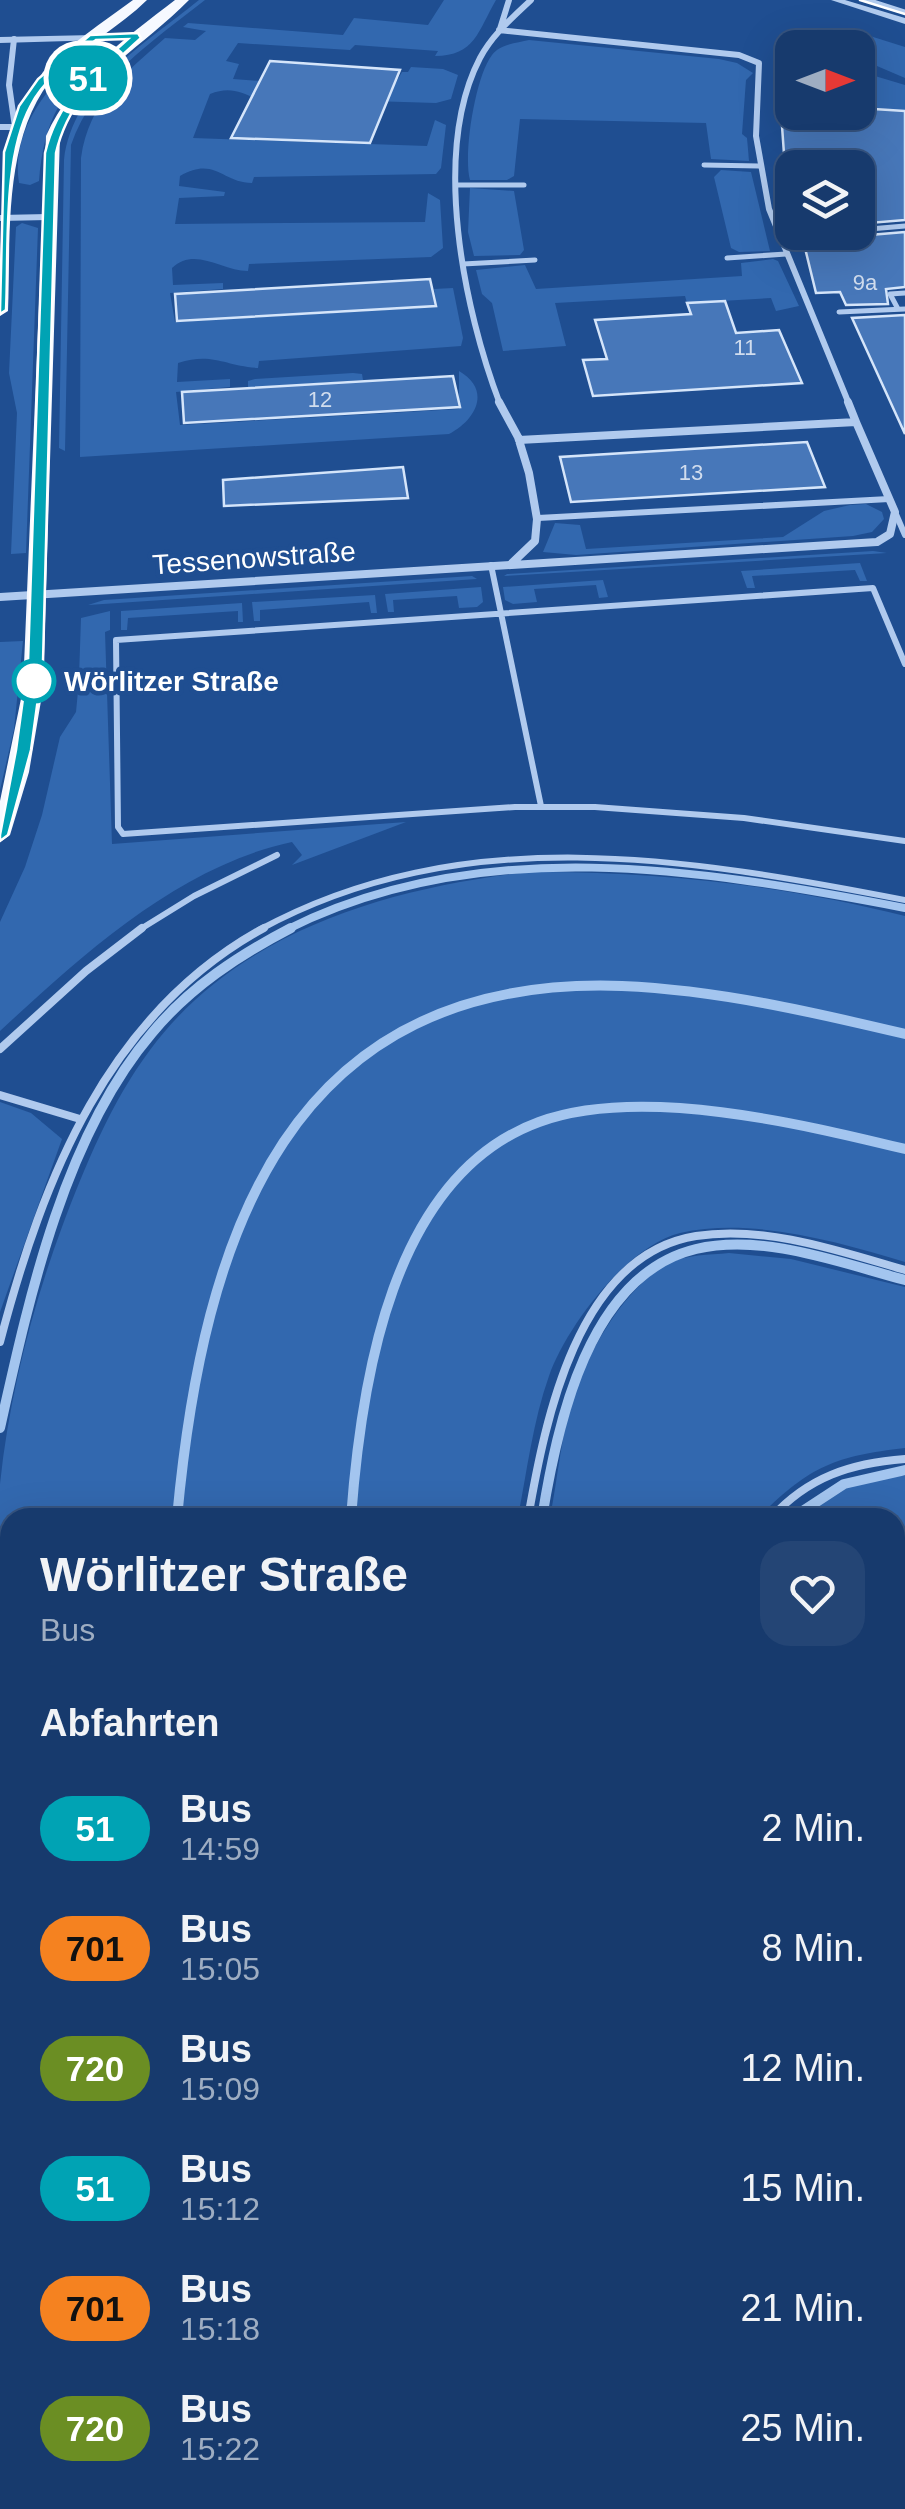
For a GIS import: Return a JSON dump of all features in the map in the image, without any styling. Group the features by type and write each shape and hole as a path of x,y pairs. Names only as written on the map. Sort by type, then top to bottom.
{"main road":[{"path":"0,310 8,127 42,81 141,0"},
{"path":"0,835 27,729 38,595 50,153 63,113 92,74 183,0"}],"street":[{"path":"500,30 509,0"},
{"path":"511,564 536,541 538,518 519,440 501,409 484,360 464,264 456,184 465,113 478,64 500,30 531,0"},
{"path":"835,0 905,21"},
{"path":"500,30 754,59 761,71 755,123 760,166 775,220"},
{"path":"0,40 138,36"},
{"path":"8,127 14,39"},
{"path":"2,218 48,217"},
{"path":"875,229 905,226"},
{"path":"785,250 894,512"},
{"path":"519,440 856,422"},
{"name":"Tessenowstraße","path":"0,598 870,543 890,534 894,512"}],"lane":[{"path":"867,0 905,12"},
{"path":"704,165 760,166"},
{"path":"456,184 524,186"},
{"path":"727,258 786,254"},
{"path":"464,264 535,260"},
{"path":"901,309 890,294 905,293"},
{"path":"839,312 901,309"},
{"path":"538,518 889,499"},
{"path":"894,512 905,535"},
{"path":"491,566 541,806"},
{"path":"905,664 874,588 116,640 118,830 130,835 541,806 744,818 905,841"},
{"path":"0,1342 33,1236 80,1119 100,1084 153,1012 194,974 239,943 288,918 386,878 480,860 586,855 735,870 905,900"},
{"path":"0,1049 67,986 129,937 182,903 277,856"},
{"path":"0,1094 80,1119"},
{"path":"530,1508 548,1412 560,1376 606,1298 644,1257 672,1242 747,1236 905,1270"},
{"path":"778,1508 814,1478 850,1466 905,1458"}],"shaded area":[{"path":"199,0 205,0 145,47 110,81 94,100 71,145 65,451 59,448 64,160 70,133 96,88 115,68"},
{"path":"444,0 496,0 474,40 459,52 435,56 438,51 238,43 226,61 239,64 233,79 391,91 402,72 411,67 443,69 458,75 451,99 436,103 275,98 261,102 224,90 210,94 193,138 427,146 435,120 446,125 441,168 436,174 254,177 252,183 202,169 180,176 179,186 225,192 224,196 179,198 175,224 425,222 428,193 440,200 443,248 431,257 249,264 248,271 190,259 172,268 173,285 223,283 223,289 170,293 175,322 437,307 434,289 453,288 463,338 461,346 259,361 258,368 210,359 178,363 177,382 230,379 230,387 176,392 180,425 459,409 459,371 475,387 477,396 467,421 449,434 80,457 81,158 92,121 111,90 165,38 195,40 206,31 183,27 188,23 343,35 354,18 428,25"},
{"path":"875,38 905,47 905,78 875,65"},
{"path":"529,40 737,63 753,73 746,80 742,134 747,138 749,161 711,159 706,123 520,119 514,176 507,180 470,180 468,153 480,80 499,48"},
{"path":"92,48 110,50 79,78 58,107 45,140 39,181 30,185 19,183 21,143 37,107 62,75"},
{"path":"875,76 905,85 905,111 875,109"},
{"path":"721,170 751,172 770,251 739,252 731,248 714,177"},
{"path":"470,188 514,191 524,250 520,255 474,256 468,232"},
{"path":"22,223 38,228 26,553 11,554 17,413 9,373 16,227"},
{"path":"778,261 799,306 776,311 771,298 687,303 685,296 555,303 566,346 503,351 492,303 482,294 476,270 525,265 536,289 742,276 741,263"},
{"path":"362,374 363,380 248,388 248,381 255,379"},
{"path":"866,504 882,512 884,519 872,532 853,536 576,555 543,552 555,523 580,525 586,549 783,537 824,511"},
{"path":"887,553 504,576 507,574"},
{"path":"860,563 867,581 860,581 855,570 752,576 755,588 747,588 741,571"},
{"path":"472,576 477,579 88,605 104,600"},
{"path":"603,580 608,597 599,598 596,585 534,589 537,602 513,604 505,600 503,587"},
{"path":"481,587 483,602 477,607 459,608 457,596 393,600 394,612 388,612 385,594"},
{"path":"375,595 377,613 371,613 369,602 260,610 260,621 254,621 252,602"},
{"path":"242,603 243,622 238,622 238,611 128,618 127,630 121,630 121,611"},
{"path":"110,611 110,630 105,632 112,844 406,822 292,865 302,855 292,842 210,871 134,917 0,1031 0,922 25,867 42,815 60,737 76,712 78,691 84,690 85,677 79,677 81,618"},
{"path":"23,641 14,729 0,790 0,642"},
{"path":"529,872 719,882 813,896 905,916 905,1262 822,1239 764,1230 707,1229 660,1241 640,1254 601,1291 557,1356 539,1411 520,1508 0,1508 4,1451 16,1386 41,1289 100,1135 150,1050 186,1009 227,974 271,946 370,904 476,879"},
{"path":"0,1102 31,1113 62,1139 0,1312"},
{"path":"729,1253 791,1259 905,1287 905,1448 859,1455 824,1467 793,1486 769,1508 552,1508 570,1410 589,1359 610,1321 637,1288 668,1264"},
{"path":"905,1476 905,1508 809,1508 848,1485"}],"building":[{"path":"270,61 400,70 370,143 231,138"},
{"path":"875,109 905,111 905,220 875,223 875,150 784,150 782,130 875,130"},
{"path":"905,232 905,287 886,289 888,304 846,305 840,292 816,293 805,250 875,250 875,235"},
{"path":"430,279 436,306 177,321 175,294"},
{"path":"725,301 736,333 779,330 802,383 593,396 583,360 607,359 595,320 691,314 687,303"},
{"path":"905,315 905,434 852,318"},
{"path":"453,376 460,407 184,423 182,392"},
{"path":"807,442 825,487 571,502 560,457"},
{"path":"403,467 408,498 224,506 223,480"}],"waterway":[{"path":"286,930 360,899 436,880 513,870 671,872 905,908"},
{"path":"0,1428 54,1220 95,1120 121,1074 167,1016 199,987 291,928"},
{"path":"178,1508 190,1414 210,1315 241,1223 284,1142 341,1075 415,1025 508,994 622,986 729,997 905,1034"},
{"path":"352,1508 364,1406 393,1289 417,1235 449,1188 489,1149 539,1122 625,1107 722,1112 905,1149"},
{"path":"544,1508 557,1440 584,1358 604,1321 628,1289 659,1264 696,1249 748,1245 802,1252 905,1280"},
{"path":"807,1508 844,1484 905,1470"}],"tram line":[{"path":"860,0 905,14"}],"bus line":[{"name":"51","path":"0,310 9,152 24,106 42,81 93,37 138,36 81,86 56,128 50,153 35,662 24,750 0,835"}],"place":[{"name":"Wörlitzer Straße","path":"34,681"}]}
